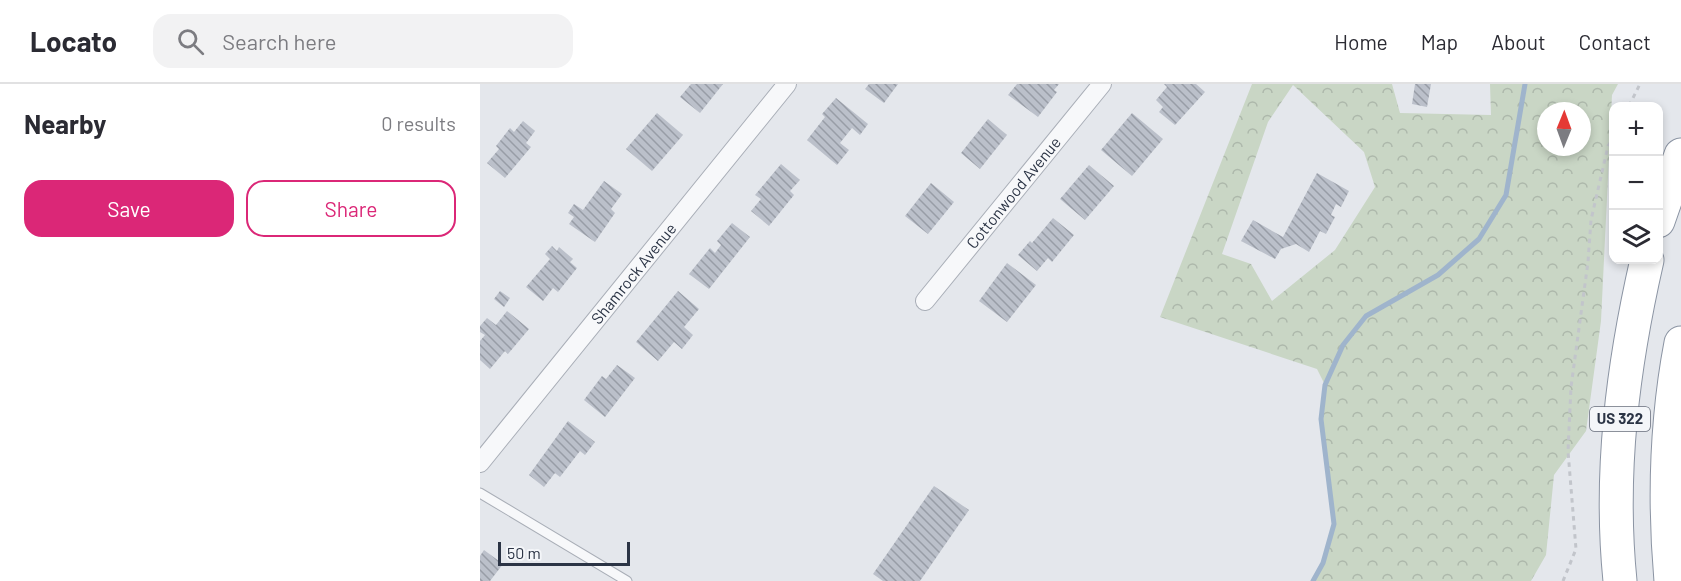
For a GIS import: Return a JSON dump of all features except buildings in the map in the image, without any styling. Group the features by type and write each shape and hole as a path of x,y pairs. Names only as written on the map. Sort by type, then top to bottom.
{"highway":[{"path":"1663,210 1681,155"},
{"name":"US 322","path":"1620,581 1616,512 1617,449 1633,321 1646,264"},
{"name":"US 322","path":"1671,581 1667,474 1670,421 1681,343"}],"street":[{"name":"Shamrock Avenue","path":"480,463 787,84"},
{"name":"Cottonwood Avenue","path":"925,301 1102,84"}],"lane":[{"path":"480,493 627,581"}],"path":[{"path":"1631,102 1640,84"},
{"path":"1563,581 1576,549 1568,451 1571,387 1588,262 1591,220 1609,145"}],"green space":[{"path":"1252,84 1392,84 1400,113 1491,115 1490,84 1618,84 1612,95 1612,102 1609,102 1609,157 1601,321 1586,431 1554,475 1546,555 1531,581 1313,581 1323,563 1334,524 1321,419 1325,385 1317,369 1160,317","holes":["1293,85 1364,152 1375,187 1335,250 1272,301 1251,264 1222,254 1268,122"]}],"waterway":[{"path":"1313,581 1323,563 1334,524 1321,419 1325,385 1343,345 1366,316 1438,275 1479,239 1506,195 1525,84"}]}
